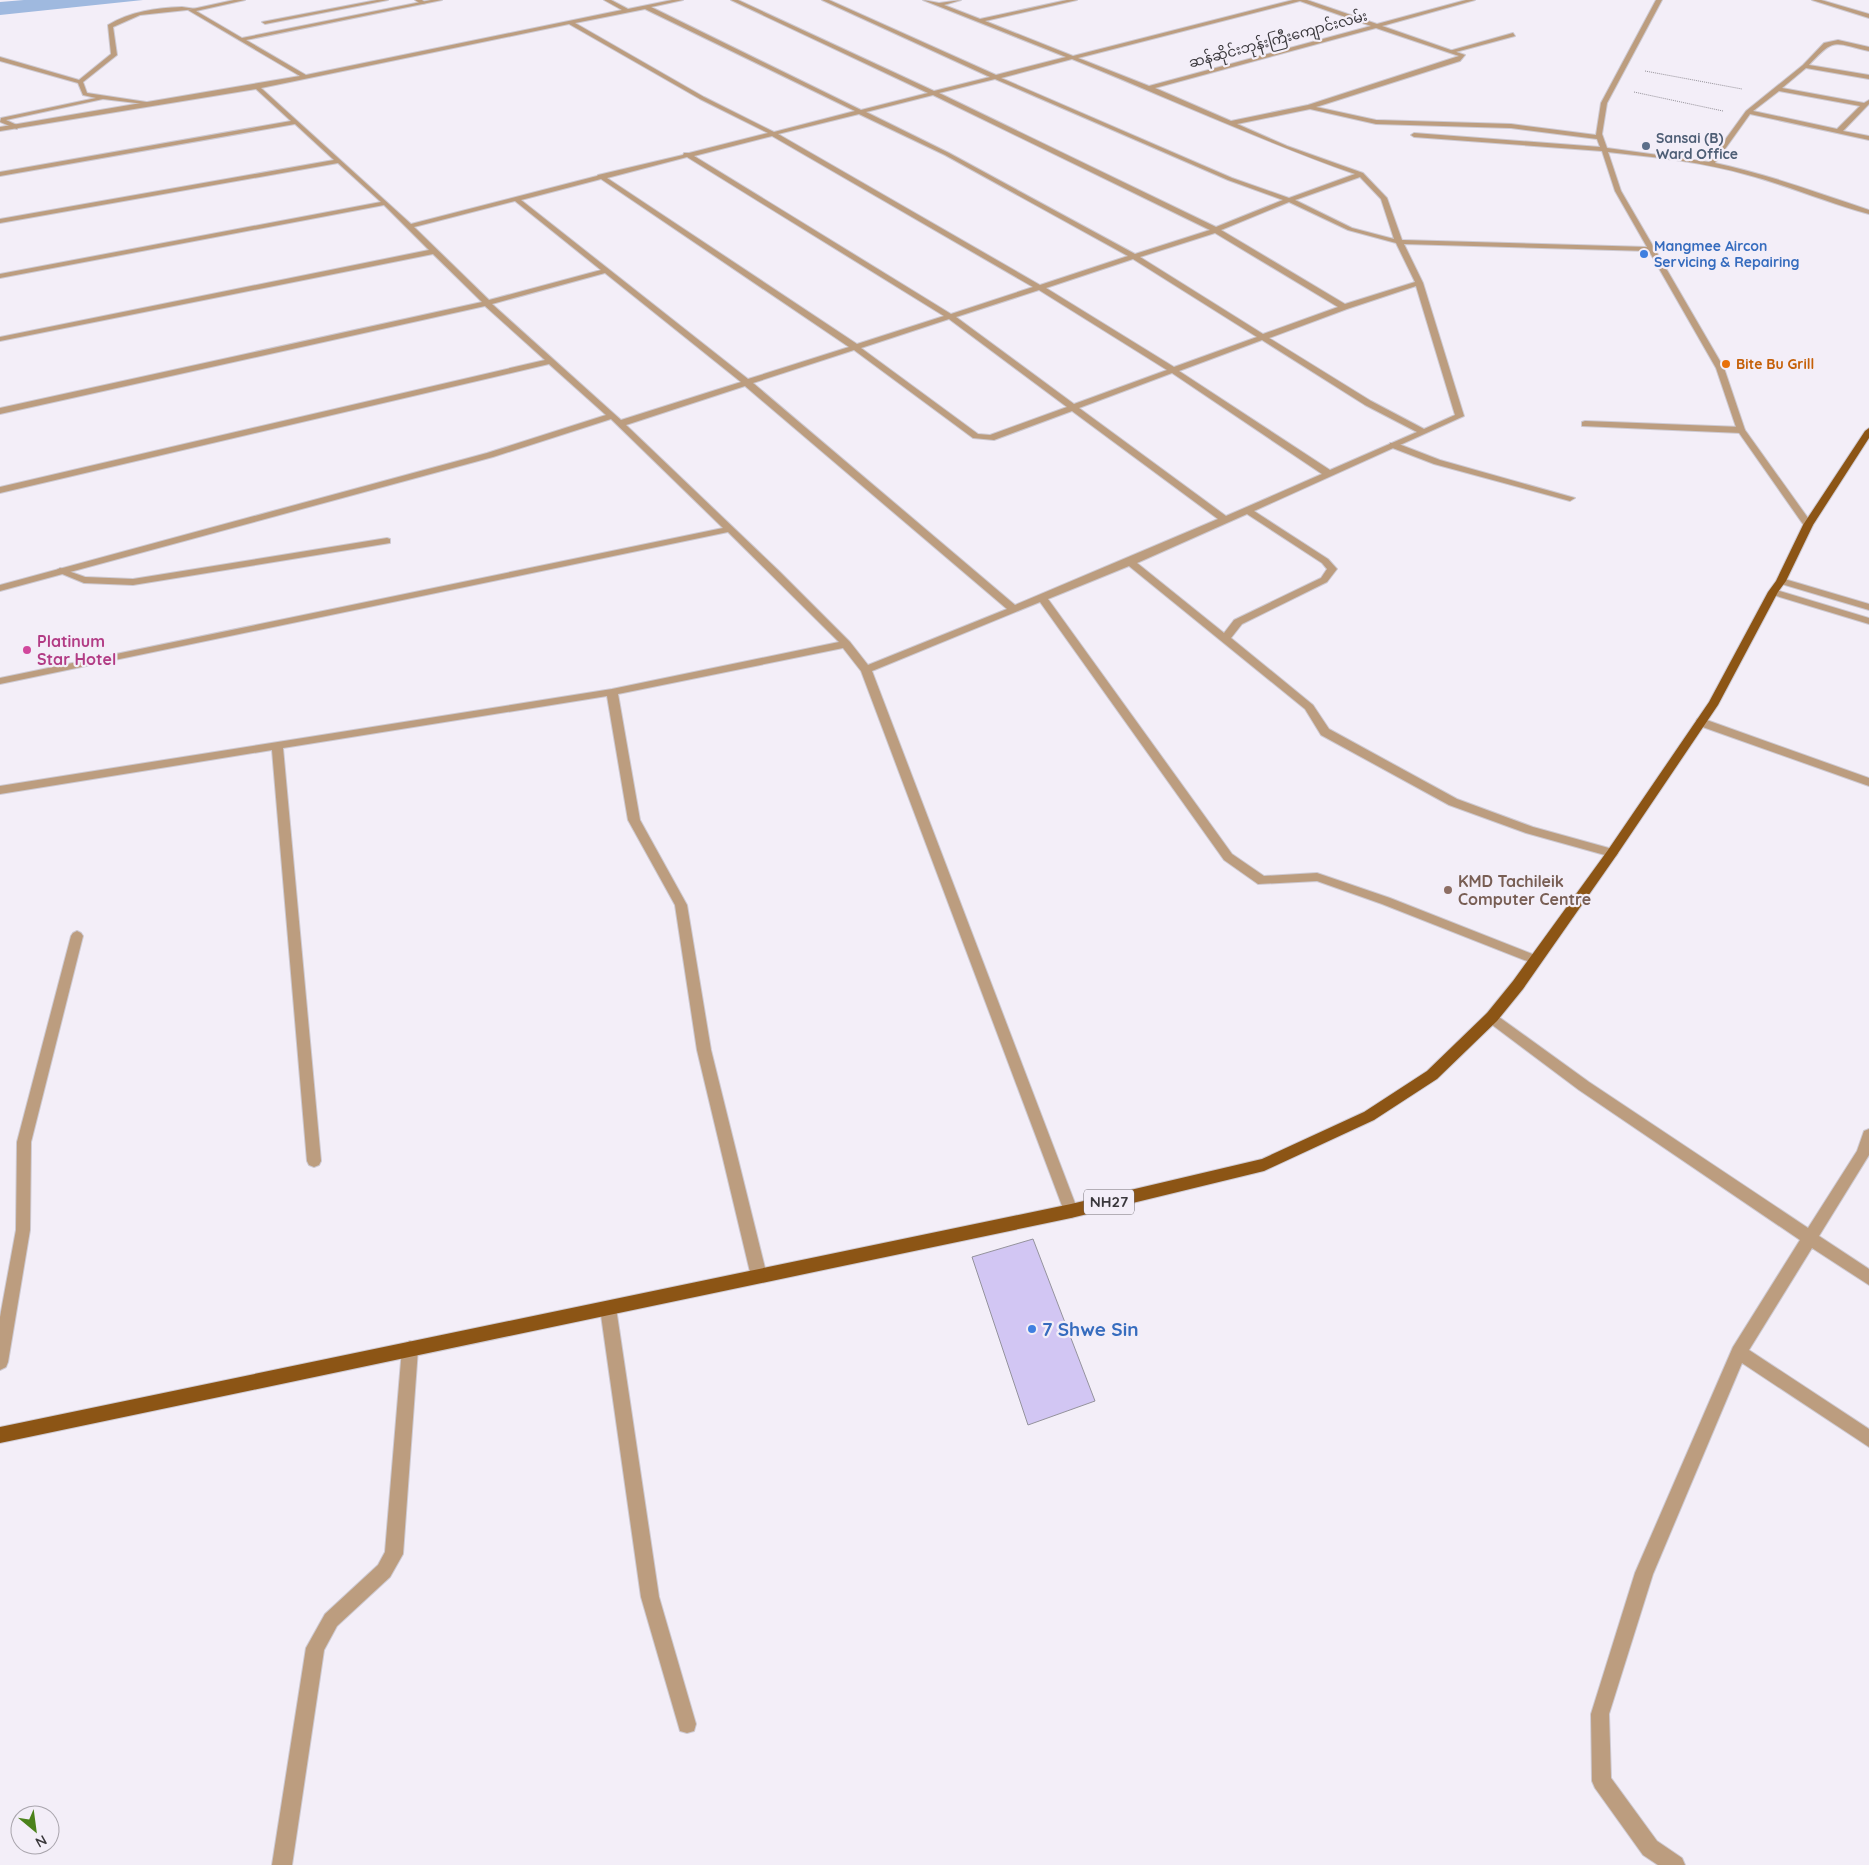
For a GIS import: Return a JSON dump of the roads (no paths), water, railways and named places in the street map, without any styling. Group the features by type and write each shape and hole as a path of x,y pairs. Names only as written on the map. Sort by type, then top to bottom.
{"main road":[{"name":"NH27","path":"0,1435 1071,1211 1264,1164 1370,1116 1432,1075 1492,1017 1536,960 1612,854 1714,702 1808,525 1869,430"}],"street":[{"path":"80,82 90,72 114,56 110,26 120,19 166,9 193,9 242,0"},
{"path":"265,22 385,0"},
{"path":"243,39 421,2 439,0"},
{"path":"607,0 627,11"},
{"path":"0,129 256,87 680,0"},
{"path":"734,0 933,93 1216,230 1344,308"},
{"path":"824,0 994,77 1230,179 1289,200 1350,229 1399,242 1651,249"},
{"path":"866,670 1130,562 1460,416 1419,284 1399,242 1384,198 1361,174 1286,147 1149,88 926,0"},
{"path":"938,5 958,0"},
{"path":"979,21 1074,0"},
{"path":"410,226 770,132 933,93 1300,0 1462,56 1458,60 1309,107 1232,123"},
{"name":"ဆန်ဆိုင်းဘုန်းကြီးကျောင်းလမ်း","path":"1149,88 1472,0"},
{"path":"1659,0 1604,104 1600,137 1618,191 1720,368 1740,430 1808,525"},
{"path":"1815,0 1869,16"},
{"path":"646,8 947,154 1133,256 1368,403 1423,432"},
{"path":"193,9 192,12 243,39 305,77"},
{"path":"571,23 702,98 770,132 1039,287 1174,371 1329,474"},
{"path":"1452,51 1513,35"},
{"path":"1711,164 1747,114 1806,66 1830,42 1869,49"},
{"path":"0,59 80,82"},
{"path":"1806,66 1869,77"},
{"path":"80,82 85,94 151,104"},
{"path":"256,87 386,203 487,303 612,416 846,644 866,670 1071,1211"},
{"path":"1779,89 1867,103"},
{"path":"17,126 3,122 3,120 104,98"},
{"path":"1838,132 1867,103"},
{"path":"1309,107 1376,122 1511,126 1600,137"},
{"path":"1747,114 1869,138"},
{"path":"0,174 297,122"},
{"path":"1414,135 1604,151 1711,164 1798,188 1869,212"},
{"path":"686,154 950,316 1076,407 1225,520"},
{"path":"0,221 340,161"},
{"path":"619,424 854,346 1216,230 1289,200 1361,174"},
{"path":"600,176 854,346 976,436 983,438 991,438 1344,308 1419,284"},
{"path":"515,198 745,382 1015,610"},
{"path":"0,276 386,203"},
{"path":"0,339 435,251"},
{"path":"0,411 487,303 606,271"},
{"path":"0,490 551,361"},
{"path":"0,588 490,455 612,416"},
{"path":"1584,424 1740,430"},
{"path":"1393,445 1437,462 1570,498"},
{"path":"1225,639 1238,622 1324,580 1332,569 1325,562 1247,510"},
{"path":"0,681 730,529"},
{"path":"60,571 84,580 133,582 387,541"},
{"path":"1130,562 1309,707 1325,732 1453,802 1530,830 1612,854"},
{"path":"1777,586 1869,607"},
{"path":"1777,586 1869,621"},
{"path":"1043,599 1228,857 1262,881 1317,877 1386,901 1536,960"},
{"path":"0,790 612,692 846,644"},
{"path":"612,692 634,820 680,905 704,1050 759,1276"},
{"path":"1701,722 1869,782"},
{"path":"277,745 314,1161"},
{"path":"0,1362 23,1230 24,1142 78,936"},
{"path":"1492,1017 1584,1086 1869,1278"},
{"path":"1675,1865 1650,1848 1602,1781 1600,1714 1644,1574 1740,1352 1863,1153 1869,1135"},
{"path":"608,1308 650,1597 687,1724"},
{"path":"282,1865 315,1648 331,1620 384,1571 394,1554 410,1349"},
{"path":"1740,1352 1869,1439"}],"water":[{"path":"24,0 143,0 0,15 0,2"}],"place":[{"name":"Sansai (B) Ward Office","path":"1646,146"},
{"name":"Mangmee Aircon Servicing & Repairing","path":"1644,254"},
{"name":"Bite Bu Grill","path":"1726,364"},
{"name":"Platinum Star Hotel","path":"27,650"},
{"name":"KMD Tachileik Computer Centre","path":"1448,890"},
{"name":"7 Shwe Sin","path":"1032,1329"}]}
